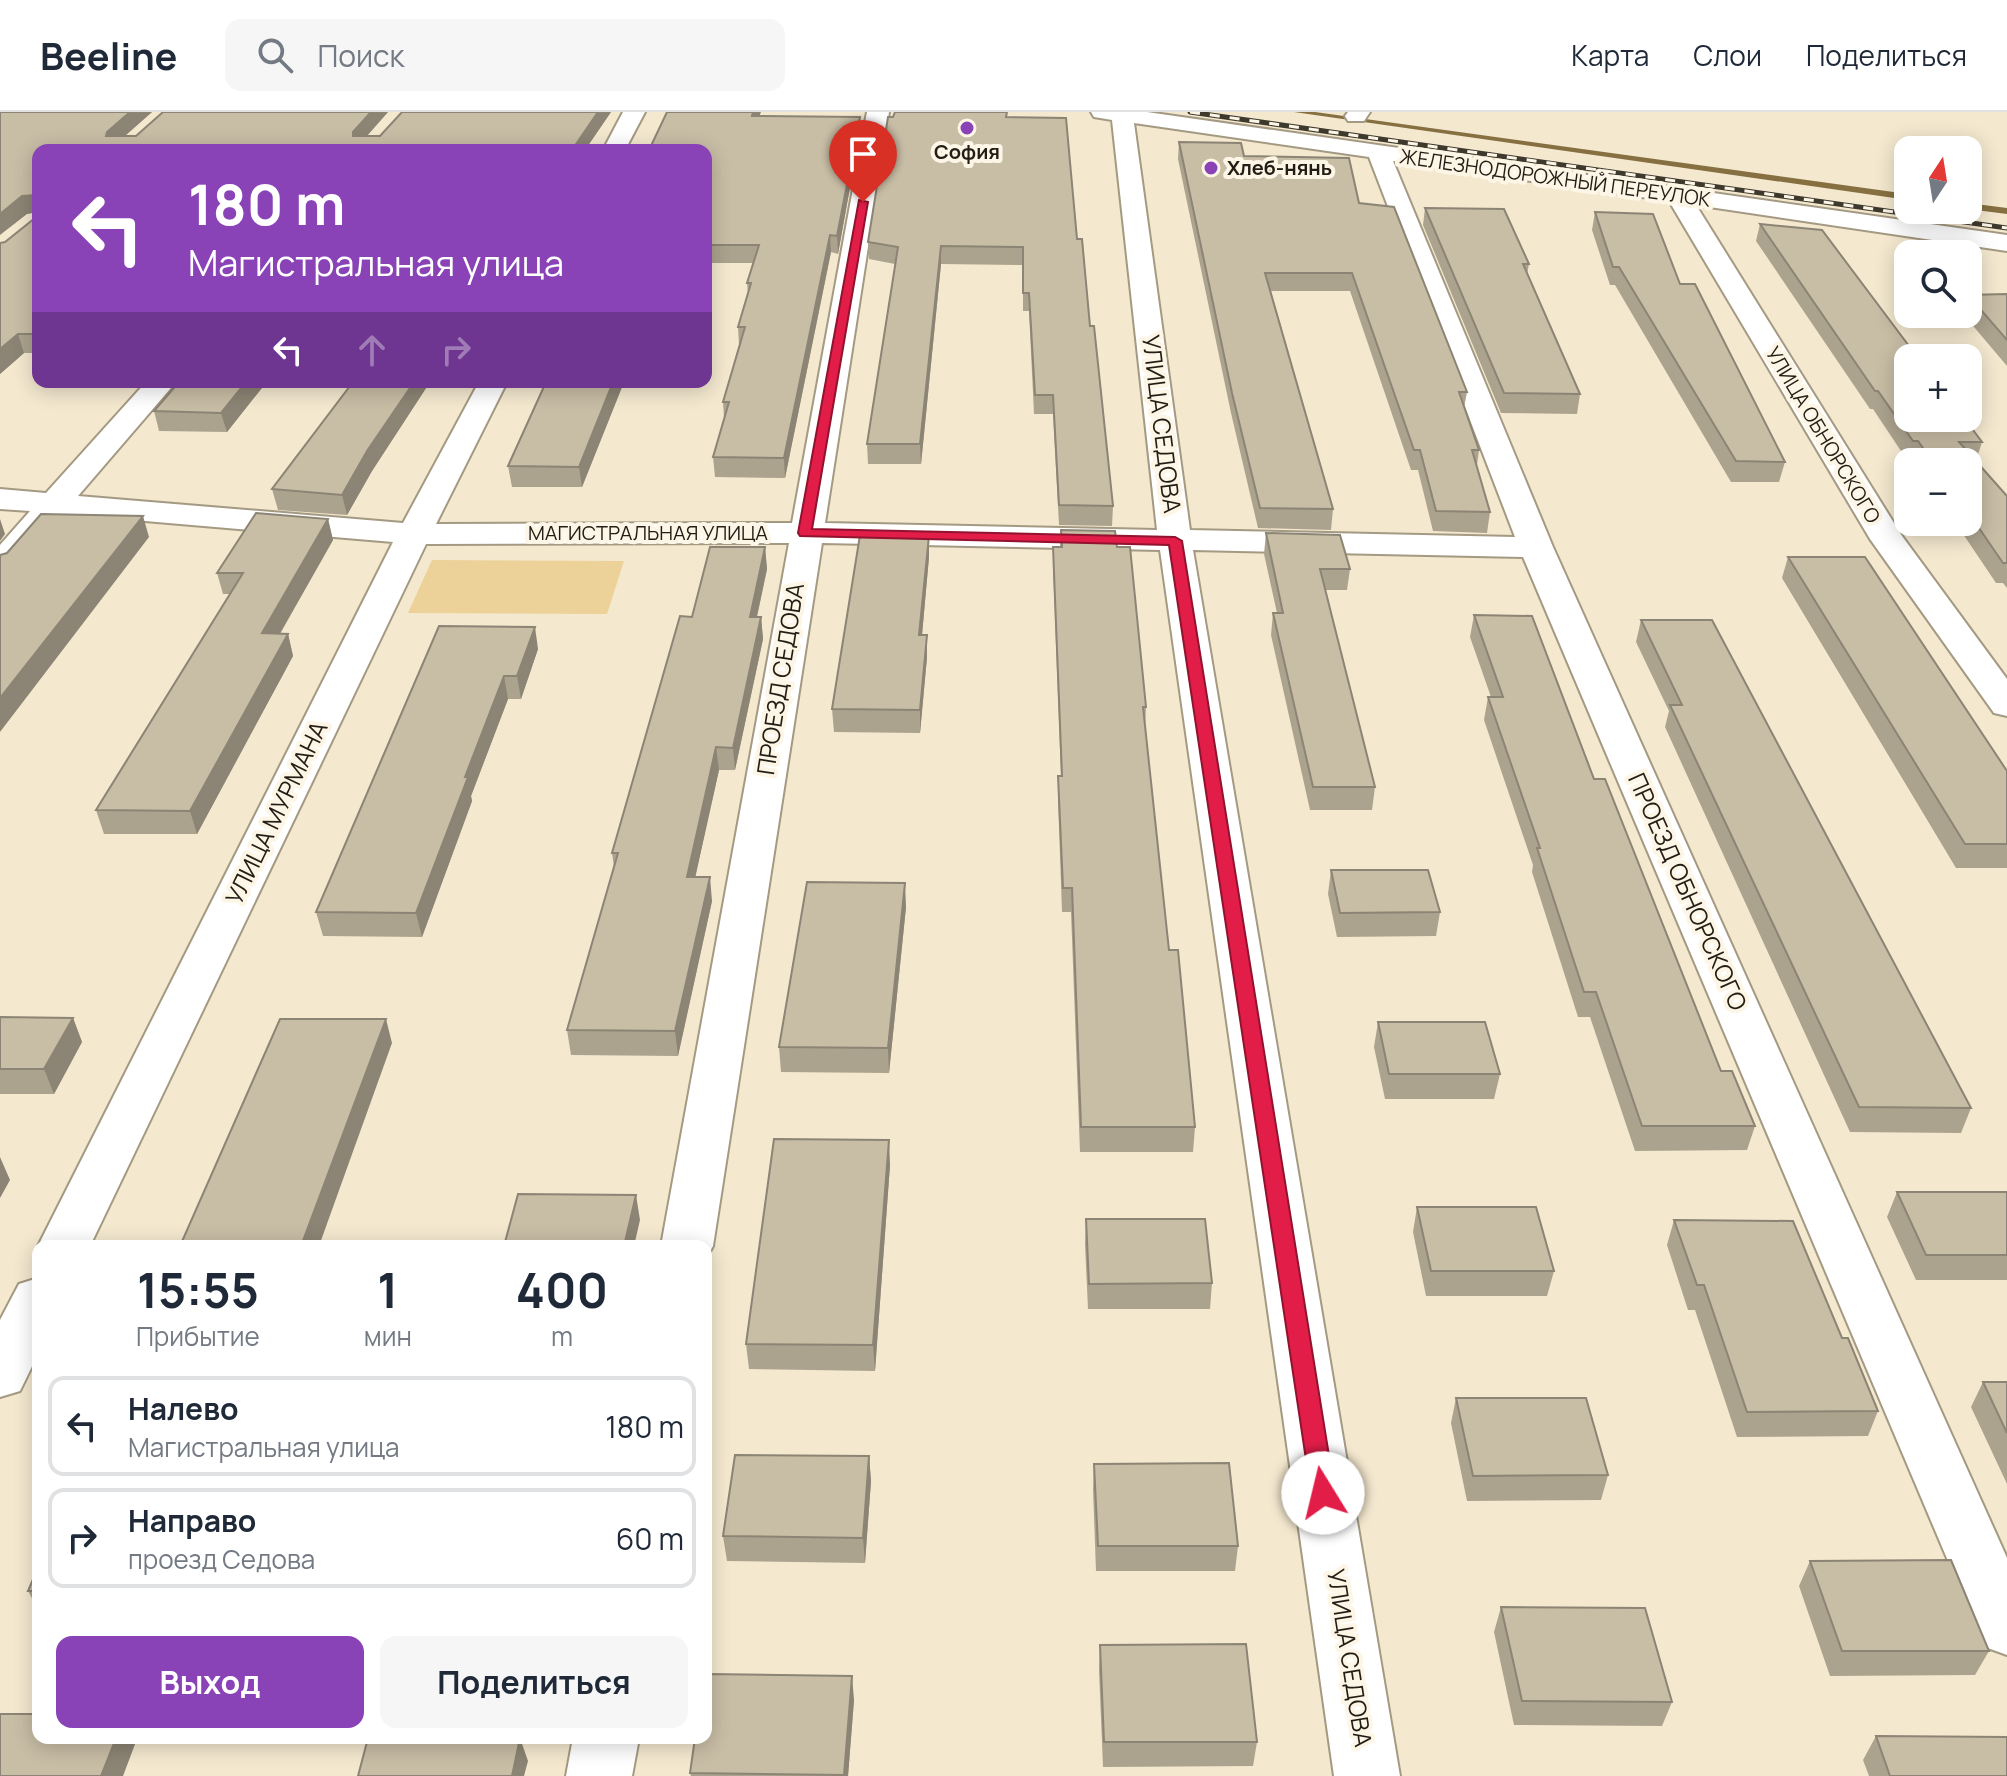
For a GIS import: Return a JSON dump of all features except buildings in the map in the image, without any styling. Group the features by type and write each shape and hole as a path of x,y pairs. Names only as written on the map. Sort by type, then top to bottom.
{"street":[{"path":"617,144 634,112"},
{"name":"ПРОЕЗД СЕДОВА","path":"688,1240 878,112"},
{"path":"1247,112 1849,197"},
{"name":"ЖЕЛЕЗНОДОРОЖНЫЙ ПЕРЕУЛОК","path":"1112,114 2007,243"},
{"name":"УЛИЦА СЕДОВА","path":"1112,114 1175,541 1367,1776"},
{"name":"ПРОЕЗД ОБНОРСКОГО","path":"1378,152 1536,547 2007,1627"},
{"name":"УЛИЦА ОБНОРСКОГО","path":"1678,196 1887,539 2007,705"},
{"path":"1982,215 1994,217"},
{"path":"1974,239 2007,271"},
{"path":"0,565 157,388"},
{"name":"УЛИЦА МУРМАНА","path":"67,1240 414,534 490,388"},
{"name":"МАГИСТРАЛЬНАЯ УЛИЦА","path":"0,499 414,534 805,533 1536,547"},
{"path":"0,1375 32,1310"},
{"path":"599,1776 605,1744"}],"shaded area":[{"path":"432,560 624,561 607,614 408,613"}],"waterway":[{"path":"1298,112 1894,195"},
{"path":"1982,208 2007,211"}],"railway":[{"path":"1190,112 2007,228"}],"place":[{"name":"София","path":"967,128"},
{"name":"Хлеб-нянь","path":"1211,168"}],"route":[{"path":"863,202 805,533 1175,541 1323,1493"}]}
